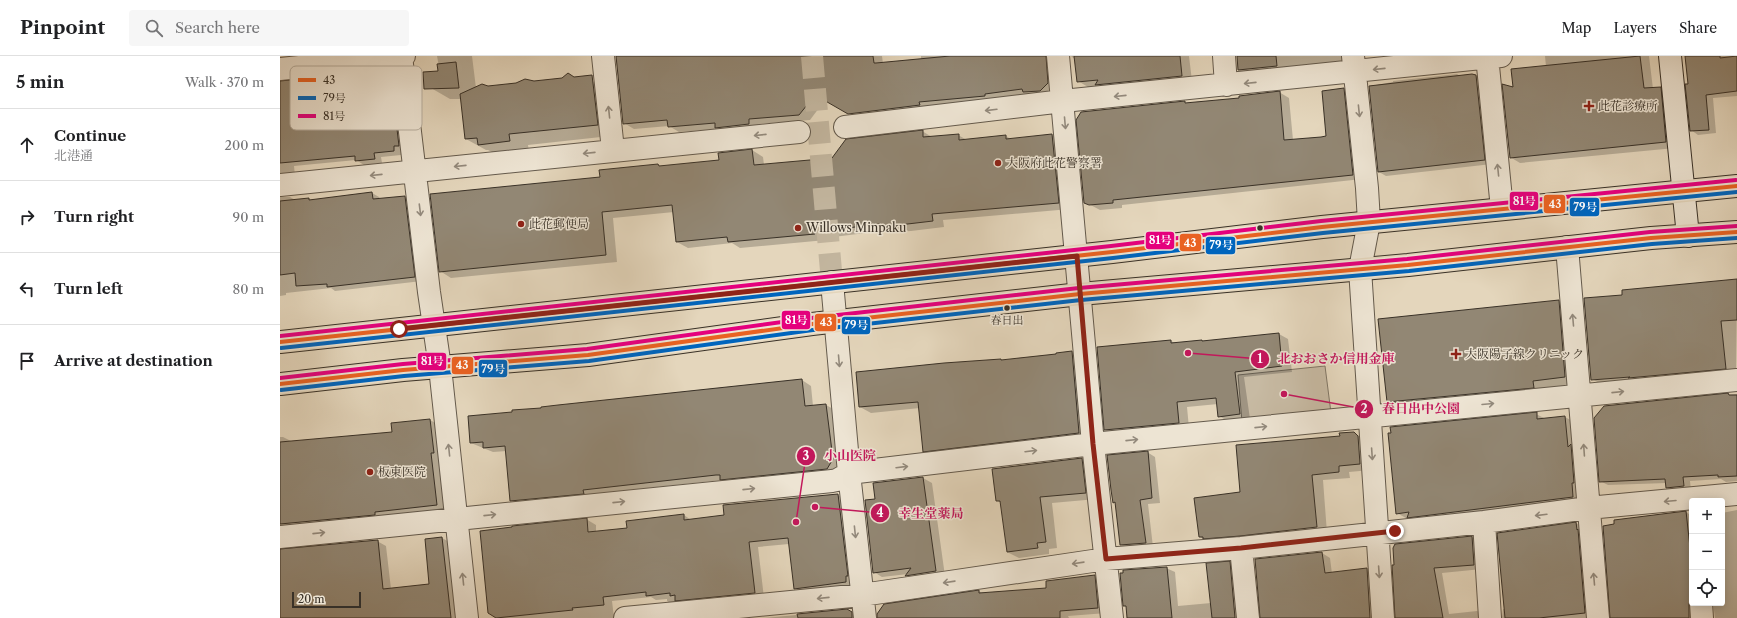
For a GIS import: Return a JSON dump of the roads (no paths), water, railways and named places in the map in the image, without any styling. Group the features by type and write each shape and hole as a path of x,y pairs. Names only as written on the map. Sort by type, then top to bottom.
{"main road":[{"path":"280,342 1077,256 1369,222 1737,186"},
{"path":"280,384 440,367 588,355 836,322 1080,294 1360,269 1567,247 1737,232"}],"street":[{"path":"401,56 402,66"},
{"path":"308,66 404,56"},
{"path":"603,56 613,150"},
{"path":"1058,56 1093,444 1112,618"},
{"path":"1224,56 1226,85"},
{"path":"845,127 1226,85 1353,64 1492,56 1502,209"},
{"path":"1670,56 1685,192 1688,236"},
{"path":"1353,64 1367,188 1369,222 1360,269 1383,618"},
{"path":"280,69 290,68"},
{"path":"410,130 429,292 440,367 467,618"},
{"path":"280,185 799,132"},
{"path":"1567,247 1598,618"},
{"path":"832,282 849,473 865,618"},
{"path":"280,537 832,481 837,480 849,473 1093,444 1369,415 1737,380"},
{"path":"1714,498 1737,494"},
{"path":"625,618 862,595 1106,559 1241,548 1484,522 1588,508 1689,502"},
{"path":"1484,522 1490,618"},
{"path":"1241,548 1248,618"},
{"path":"1701,606 1702,618"}],"tunnel":[{"path":"812,56 832,282"}],"place":[{"name":"此花診療所","path":"1589,106"},
{"name":"大阪府此花警察署","path":"998,163"},
{"name":"此花郵便局","path":"521,224"},
{"name":"Willows Minpaku","path":"798,228"},
{"name":"春日出","path":"1007,308"},
{"name":"北おおさか信用金庫","path":"1188,353"},
{"name":"大阪陽子線クリニック","path":"1456,354"},
{"name":"春日出中公園","path":"1284,394"},
{"name":"板東医院","path":"370,472"},
{"name":"幸生堂薬局","path":"815,507"},
{"name":"小山医院","path":"796,522"}]}
